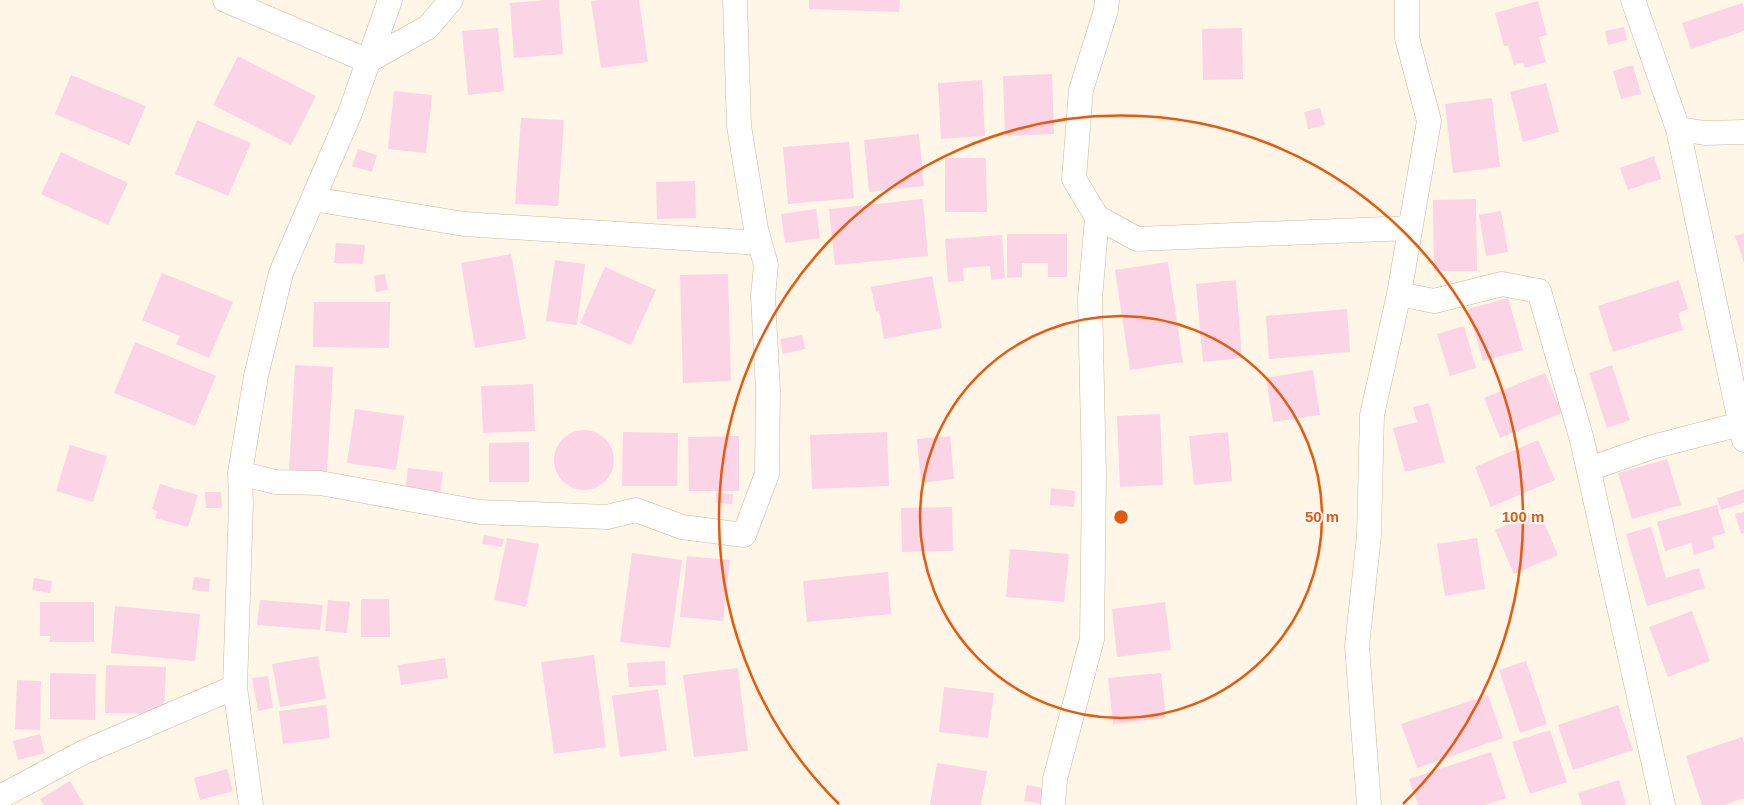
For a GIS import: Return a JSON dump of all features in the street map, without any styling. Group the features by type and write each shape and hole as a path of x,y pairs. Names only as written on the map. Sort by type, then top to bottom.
{"street":[{"path":"225,0 368,60"},
{"path":"251,805 235,687 241,503 240,473 256,376 281,273 350,113 390,0"},
{"path":"368,60 428,26 451,0"},
{"path":"240,473 275,482 320,483 480,512 607,517 636,510 682,527 744,535 768,474 768,390 763,296 766,265 756,229 739,126 735,0"},
{"path":"1106,0 1106,10 1080,90 1074,179 1097,217 1137,238 1410,228"},
{"path":"1369,805 1358,646 1370,534 1372,415 1400,294 1429,121 1407,38 1407,0"},
{"path":"1589,469 1652,447 1743,429 1678,129 1633,0"},
{"path":"1678,129 1705,133 1744,132"},
{"path":"313,199 464,224 760,243"},
{"path":"1052,805 1055,779 1092,639 1094,475 1090,299 1097,217"},
{"path":"1400,294 1434,301 1502,284 1539,291 1589,469 1663,805"},
{"path":"0,797 84,752 235,687"}],"building":[{"path":"559,0 563,54 514,58 510,3"},
{"path":"639,0 648,62 601,68 591,1"},
{"path":"809,0 900,0 899,12 809,9"},
{"path":"1538,1 1547,35 1539,37 1546,62 1525,68 1523,62 1514,65 1508,46 1504,46 1495,13"},
{"path":"1742,3 1744,9 1744,31 1691,49 1682,23"},
{"path":"1624,27 1627,40 1608,45 1605,31"},
{"path":"498,28 504,91 468,95 462,31"},
{"path":"1242,28 1243,79 1203,80 1202,29"},
{"path":"238,56 316,96 291,145 213,105"},
{"path":"1633,65 1641,94 1621,99 1613,71"},
{"path":"1052,74 1054,134 1005,136 1003,76"},
{"path":"71,75 146,106 129,145 55,114"},
{"path":"982,80 985,136 941,139 938,83"},
{"path":"1546,83 1559,132 1523,142 1510,92"},
{"path":"394,91 432,95 426,153 388,149"},
{"path":"1492,98 1500,167 1453,173 1445,104"},
{"path":"1320,108 1325,125 1308,129 1304,112"},
{"path":"521,118 564,120 558,206 515,204"},
{"path":"197,120 251,143 228,196 175,174"},
{"path":"919,134 924,186 869,192 864,140"},
{"path":"849,142 854,198 788,204 783,147"},
{"path":"358,149 377,155 372,172 352,166"},
{"path":"61,152 128,183 108,225 41,194"},
{"path":"1654,156 1661,179 1628,190 1620,168"},
{"path":"945,158 986,158 987,212 945,212"},
{"path":"695,181 696,218 657,219 656,182"},
{"path":"923,199 928,256 835,265 829,209"},
{"path":"1476,199 1477,271 1434,271 1433,200"},
{"path":"816,209 820,238 785,243 781,214"},
{"path":"1501,211 1508,252 1486,256 1479,215"},
{"path":"1744,233 1744,263 1735,236"},
{"path":"1007,234 1067,234 1067,277 1048,277 1048,263 1022,263 1022,277 1007,278"},
{"path":"1002,235 1005,278 991,280 990,266 963,268 964,281 948,282 945,239"},
{"path":"336,243 365,245 363,264 334,263"},
{"path":"511,254 526,339 475,348 461,263"},
{"path":"555,260 585,264 577,325 546,321"},
{"path":"1168,262 1183,362 1130,370 1115,270"},
{"path":"605,267 656,290 631,345 580,323"},
{"path":"162,273 233,302 209,358 176,344 180,336 142,320"},
{"path":"385,274 388,290 376,292 374,276"},
{"path":"728,274 731,381 683,383 680,275"},
{"path":"932,276 942,328 884,339 879,311 876,312 871,287"},
{"path":"1236,280 1242,358 1203,362 1196,284"},
{"path":"1679,280 1688,309 1678,313 1683,330 1613,352 1598,306"},
{"path":"1508,298 1523,350 1483,361 1468,309"},
{"path":"314,302 390,302 389,348 313,347"},
{"path":"1347,309 1350,352 1269,359 1266,316"},
{"path":"1464,326 1476,368 1450,376 1437,334"},
{"path":"802,335 805,349 783,354 780,339"},
{"path":"135,342 216,376 195,426 114,393"},
{"path":"295,365 333,367 327,473 289,471"},
{"path":"1612,365 1630,420 1607,428 1589,373"},
{"path":"1313,370 1320,415 1273,422 1266,378"},
{"path":"1545,373 1562,413 1500,438 1484,398"},
{"path":"533,384 535,431 483,433 481,386"},
{"path":"1429,403 1445,462 1405,472 1393,428 1417,422 1413,407"},
{"path":"355,409 404,416 396,470 347,463"},
{"path":"1160,414 1163,485 1120,487 1117,416"},
{"path":"584,430 601,435 609,443 614,460 609,477 601,485 584,490 567,485 559,477 554,460 559,443 567,435"},
{"path":"623,432 678,433 677,486 622,486"},
{"path":"887,432 889,486 812,489 810,435"},
{"path":"1228,432 1232,481 1194,485 1189,436"},
{"path":"739,436 739,491 689,491 688,437"},
{"path":"950,436 954,479 921,483 917,439"},
{"path":"1538,440 1555,480 1491,507 1475,467"},
{"path":"529,442 529,482 489,482 489,443"},
{"path":"70,445 107,456 93,502 56,491"},
{"path":"1667,459 1681,505 1632,519 1618,473"},
{"path":"408,468 443,472 440,496 405,492"},
{"path":"160,484 198,495 188,527 155,518 157,511 152,509"},
{"path":"1051,488 1075,491 1074,507 1050,505"},
{"path":"1744,489 1744,503 1721,510 1717,498"},
{"path":"205,492 221,492 222,508 206,508"},
{"path":"716,493 733,494 732,504 716,503"},
{"path":"1717,505 1725,533 1712,537 1715,548 1694,555 1691,543 1665,551 1657,522"},
{"path":"952,507 953,551 902,552 901,508"},
{"path":"1539,511 1558,555 1514,574 1495,530"},
{"path":"1744,512 1744,533 1741,534 1735,514"},
{"path":"1651,527 1666,578 1699,568 1705,588 1647,606 1626,534"},
{"path":"484,535 504,539 502,547 482,544"},
{"path":"507,538 539,544 526,607 494,600"},
{"path":"1477,538 1485,589 1445,596 1437,544"},
{"path":"1010,549 1069,554 1064,602 1006,597"},
{"path":"632,553 682,560 670,648 620,642"},
{"path":"687,556 730,560 723,621 680,617"},
{"path":"888,572 891,614 807,622 803,581"},
{"path":"194,577 210,579 209,592 192,590"},
{"path":"34,578 52,581 50,593 32,590"},
{"path":"361,599 389,599 390,637 361,637"},
{"path":"260,600 323,605 320,630 257,625"},
{"path":"328,600 350,602 347,633 325,631"},
{"path":"40,602 94,602 94,642 50,642 50,636 40,636"},
{"path":"1165,602 1171,650 1117,657 1112,609"},
{"path":"115,606 200,614 195,661 111,653"},
{"path":"1692,611 1710,661 1668,677 1649,627"},
{"path":"594,655 606,747 554,754 541,662"},
{"path":"318,656 326,699 280,707 272,664"},
{"path":"445,658 448,678 401,685 398,665"},
{"path":"665,661 666,685 629,687 627,663"},
{"path":"1526,661 1547,724 1520,733 1499,670"},
{"path":"106,665 166,667 164,714 105,713"},
{"path":"738,668 748,751 694,757 683,675"},
{"path":"50,673 96,674 95,720 50,719"},
{"path":"1161,673 1166,718 1113,724 1108,678"},
{"path":"268,676 273,708 258,711 252,678"},
{"path":"17,680 41,681 40,730 15,729"},
{"path":"944,687 994,693 988,738 939,732"},
{"path":"658,689 667,751 620,757 612,696"},
{"path":"1488,695 1503,738 1417,768 1401,724"},
{"path":"326,705 330,738 283,744 279,711"},
{"path":"1618,705 1633,750 1573,770 1558,725"},
{"path":"1550,730 1567,782 1530,794 1512,742"},
{"path":"40,734 45,753 18,760 13,741"},
{"path":"1742,737 1744,743 1744,798 1724,805 1702,805 1686,756"},
{"path":"1491,752 1506,798 1485,805 1418,805 1409,779"},
{"path":"937,763 987,771 981,805 930,805"},
{"path":"227,769 233,791 200,800 194,778"},
{"path":"1619,780 1626,805 1582,805 1578,793"},
{"path":"70,781 84,805 44,805 40,799"},
{"path":"1027,785 1043,788 1041,804 1024,801"}]}
